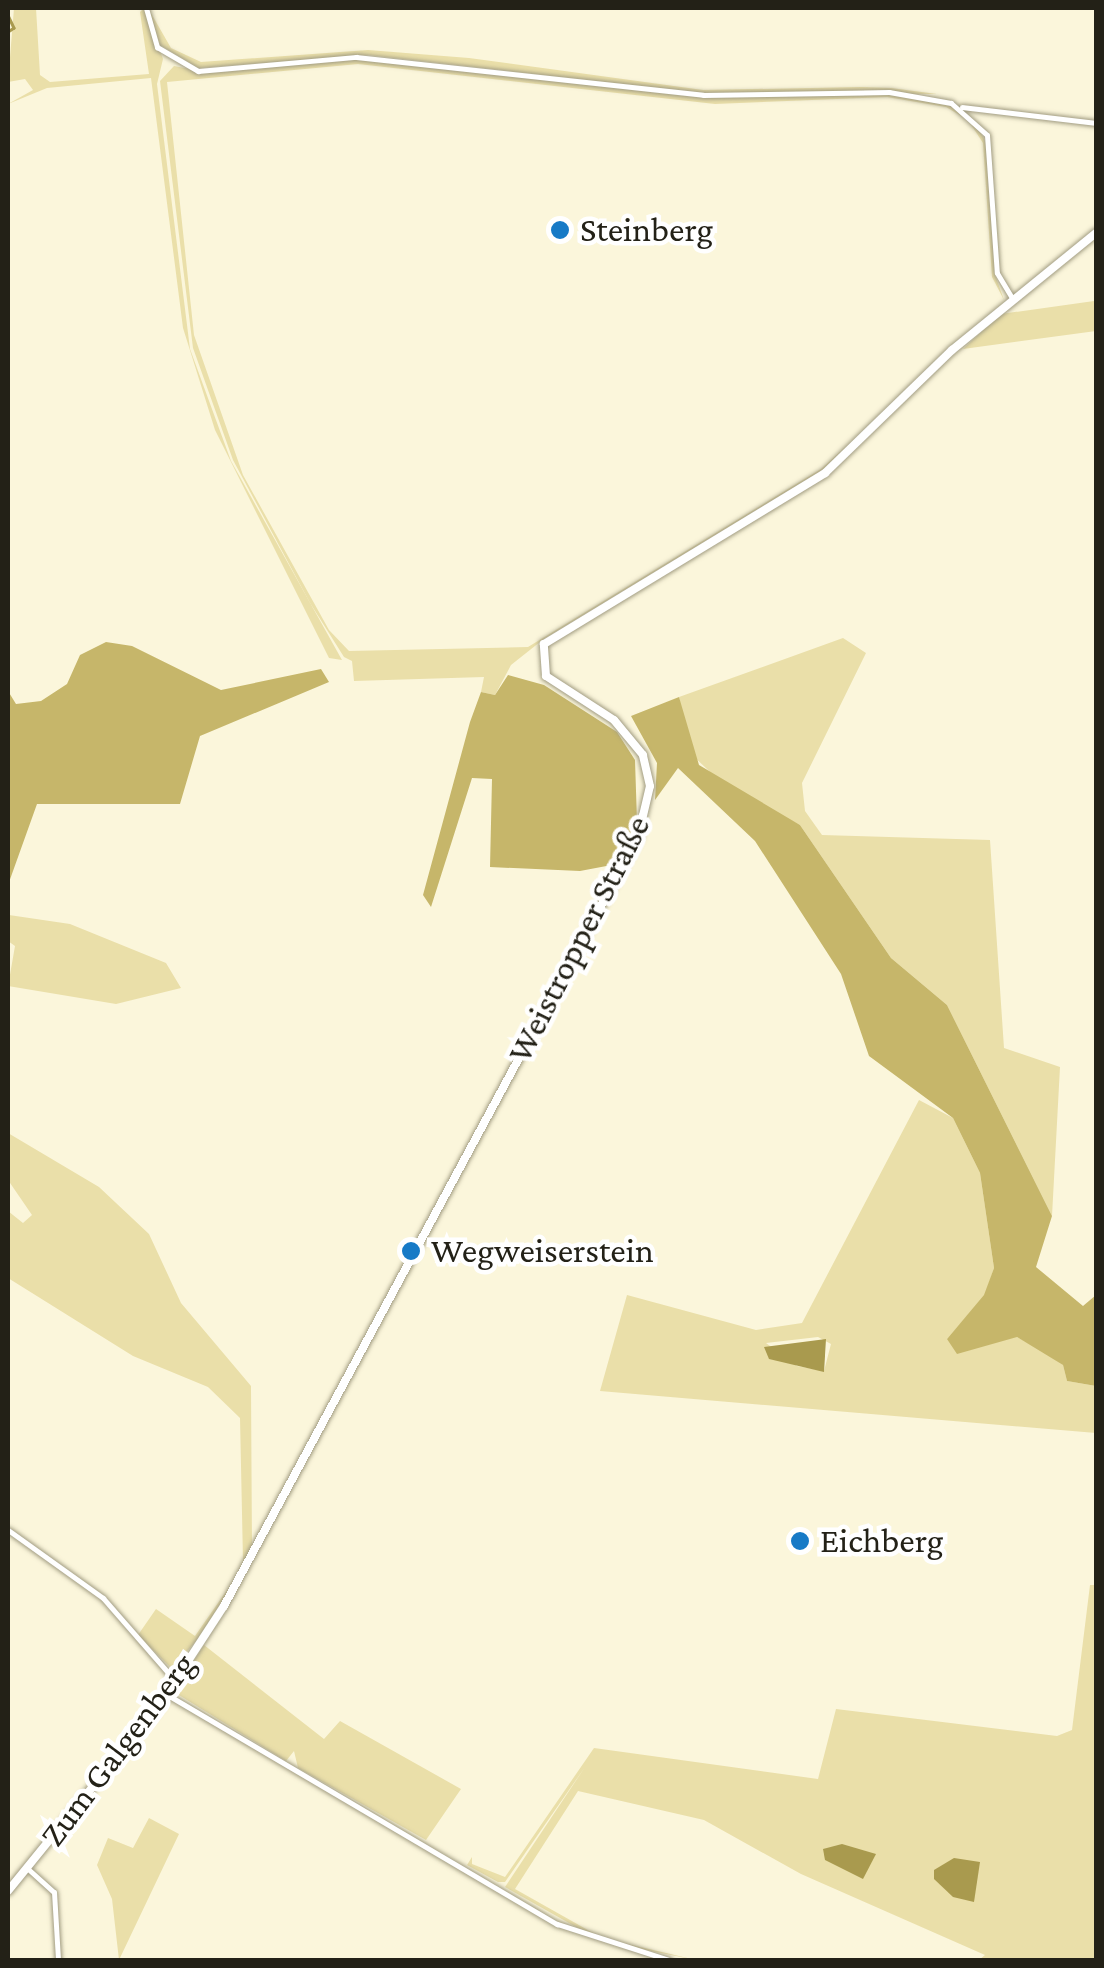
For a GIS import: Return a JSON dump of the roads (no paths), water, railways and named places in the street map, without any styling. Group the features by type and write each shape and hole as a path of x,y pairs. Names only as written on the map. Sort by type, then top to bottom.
{"street":[{"path":"146,8 153,39 171,60 207,71 368,57 703,96 930,98 962,108 1096,123"},
{"path":"962,108 990,144 997,273 1013,300"},
{"name":"Weistropper Straße","path":"224,1606 646,816 650,776 643,755 614,720 546,676 544,644 825,473 1013,300 1096,233"},
{"path":"8,1530 103,1598 172,1676"},
{"name":"Zum Galgenberg","path":"8,1891 166,1694 172,1676 224,1606"},
{"path":"166,1694 600,1943 668,1960"},
{"path":"38,1858 60,1918 58,1960"},
{"path":"27,1868 42,1875"}],"waterway":[{"path":"8,15 14,28 8,32"}],"place":[{"name":"Steinberg","path":"560,230"},
{"name":"Wegweiserstein","path":"411,1251"},
{"name":"Eichberg","path":"800,1541"}]}
